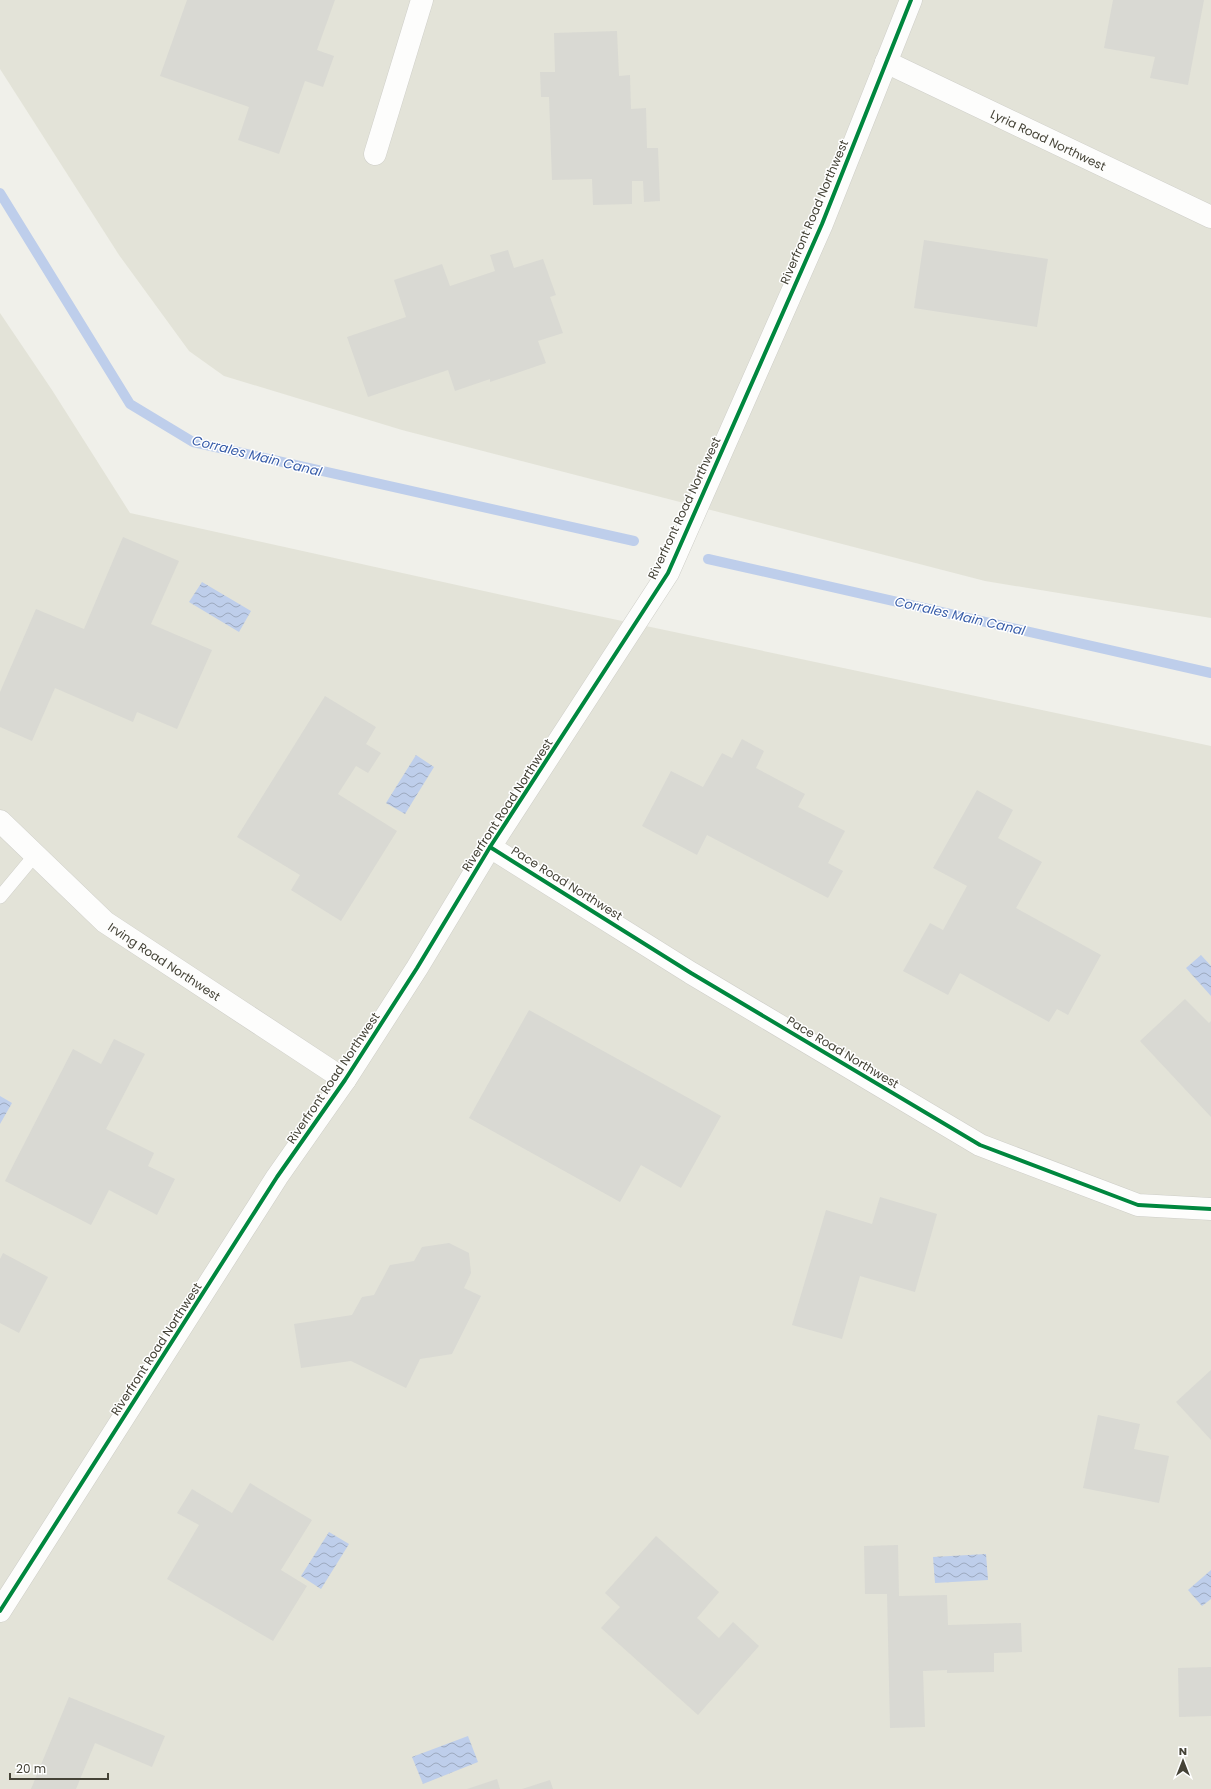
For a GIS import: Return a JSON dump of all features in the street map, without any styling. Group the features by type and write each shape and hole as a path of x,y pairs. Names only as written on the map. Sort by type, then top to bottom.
{"street":[{"path":"375,154 422,0"},
{"name":"Riverfront Road Northwest","path":"0,1611 278,1177 345,1080 417,968 490,847 668,573 822,224 911,0"},
{"name":"Lyria Road Northwest","path":"886,62 1211,217"},
{"name":"Irving Road Northwest","path":"0,821 104,922 345,1080"},
{"name":"Pace Road Northwest","path":"490,847 691,973 980,1145 1138,1205 1211,1209"}],"lane":[{"path":"0,897 35,855"}],"shaded area":[{"path":"0,0 1211,0 1211,618 985,581 402,430 224,376 189,351 119,255 0,69"},
{"path":"0,313 52,390 130,513 575,611 1211,746 1211,1789 0,1789"}],"water":[{"path":"202,582 251,611 239,632 189,602"},
{"path":"416,755 434,767 405,814 386,803"},
{"path":"1201,955 1211,966 1211,996 1186,968"},
{"path":"0,1096 12,1103 0,1124"},
{"path":"329,1532 349,1544 321,1589 301,1576"},
{"path":"986,1554 988,1580 935,1583 933,1557"},
{"path":"1211,1570 1211,1599 1202,1606 1188,1590"},
{"path":"468,1736 478,1762 423,1784 412,1757"}],"building":[{"path":"187,0 335,0 317,50 334,56 323,87 305,81 279,154 238,140 249,107 160,76"},
{"path":"1113,0 1204,0 1188,85 1150,78 1155,57 1104,48"},
{"path":"617,31 619,76 630,75 631,109 646,108 647,148 658,148 660,201 644,202 643,181 632,181 632,204 593,205 592,179 552,180 549,97 541,97 540,72 555,72 554,33"},
{"path":"924,240 1048,259 1037,327 914,308"},
{"path":"508,250 514,268 543,259 556,295 550,297 563,333 538,341 546,363 490,382 490,379 455,391 448,370 368,397 347,337 406,317 394,280 442,264 450,286 495,271 490,255"},
{"path":"123,537 179,561 151,624 212,650 177,729 137,712 133,722 55,688 32,741 0,727 0,692 36,609 84,629"},
{"path":"325,696 376,727 366,744 381,753 368,773 356,766 338,794 397,831 341,921 291,890 300,875 237,837"},
{"path":"742,739 764,751 756,768 805,794 798,807 845,831 828,863 843,871 828,898 707,835 697,855 642,826 671,771 703,787 722,753 732,758"},
{"path":"977,790 1013,810 998,838 1042,862 1016,908 1101,955 1068,1015 1057,1009 1049,1022 960,973 948,995 903,971 930,923 943,930 967,886 933,868"},
{"path":"1185,999 1209,1023 1211,1021 1211,1117 1140,1041"},
{"path":"529,1010 721,1116 681,1188 641,1165 620,1202 469,1118"},
{"path":"114,1039 145,1054 106,1129 154,1153 148,1166 175,1179 157,1215 109,1190 91,1225 5,1181 73,1049 101,1064"},
{"path":"880,1197 937,1214 915,1292 860,1276 842,1339 792,1325 826,1210 872,1224"},
{"path":"449,1243 469,1253 471,1273 464,1288 481,1296 452,1354 420,1359 406,1388 351,1361 301,1368 294,1324 352,1315 362,1297 374,1295 390,1265 414,1261 422,1247"},
{"path":"3,1253 48,1277 19,1333 0,1323 0,1259"},
{"path":"1211,1370 1211,1440 1176,1402"},
{"path":"1098,1415 1140,1424 1134,1449 1169,1456 1159,1503 1083,1488"},
{"path":"250,1483 312,1520 281,1570 307,1586 273,1641 167,1579 199,1525 177,1513 192,1489 232,1513"},
{"path":"656,1536 719,1592 697,1618 719,1638 733,1622 759,1646 698,1715 601,1628 620,1607 605,1593"},
{"path":"898,1545 899,1596 947,1595 948,1625 1021,1623 1022,1652 994,1653 994,1672 947,1673 947,1670 923,1671 925,1727 890,1728 887,1594 865,1594 864,1546"},
{"path":"1211,1667 1211,1716 1179,1717 1178,1668"},
{"path":"69,1697 165,1736 152,1767 95,1743 76,1789 31,1789"},
{"path":"497,1779 500,1789 467,1789"},
{"path":"550,1780 553,1789 522,1789"}],"waterway":[{"name":"Corrales Main Canal","path":"0,193 130,404 193,442 634,541"},
{"name":"Corrales Main Canal","path":"708,559 1211,673"}],"cycle path":[{"path":"0,1611 277,1177 345,1080 417,968 490,847 668,573 822,224 911,0"},
{"path":"490,847 691,973 980,1145 1138,1205 1211,1209"}]}
